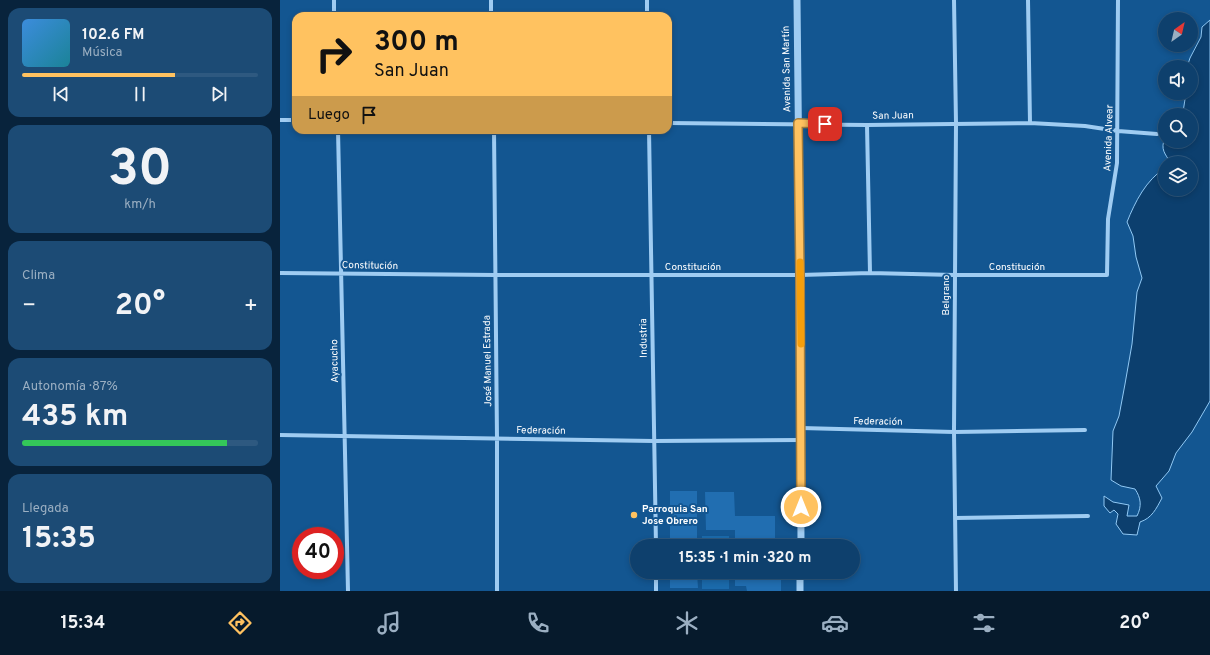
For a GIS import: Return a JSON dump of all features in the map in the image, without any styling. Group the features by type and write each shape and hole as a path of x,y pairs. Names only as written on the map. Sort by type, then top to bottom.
{"street":[{"path":"334,0 334,12"},
{"path":"491,0 491,12"},
{"path":"647,0 647,12"},
{"name":"Avenida San Martín","path":"796,0 800,276 801,539"},
{"name":"Belgrano","path":"954,0 956,123 954,275 956,591"},
{"path":"1028,0 1030,123"},
{"name":"Avenida Alvear","path":"1107,275 1108,219 1117,163 1118,0"},
{"path":"280,120 292,120"},
{"name":"San Juan","path":"672,123 798,123 866,125 1030,123 1085,126 1118,131 1157,134"},
{"path":"866,125 870,273"},
{"name":"Ayacucho","path":"338,134 348,591"},
{"name":"José Manuel Estrada","path":"494,134 497,591"},
{"name":"Industria","path":"649,134 656,539"},
{"name":"Constitución","path":"280,273 800,276 870,273 954,275 1107,275"},
{"name":"Federación","path":"801,428 954,432 1085,430"},
{"name":"Federación","path":"280,435 654,441 801,440"},
{"path":"955,518 1088,516"},
{"path":"656,579 656,591"},
{"path":"800,579 800,591"}],"shaded area":[{"path":"1210,20 1210,401 1192,432 1176,453 1169,471 1156,486 1162,498 1156,509 1151,516 1140,522 1137,535 1123,534 1116,524 1118,514 1114,510 1110,513 1104,506 1104,496 1113,502 1129,505 1127,516 1137,516 1140,509 1140,502 1139,496 1135,489 1121,486 1111,480 1113,431 1119,416 1132,344 1137,292 1142,278 1136,257 1133,236 1127,222 1142,192 1158,173 1158,196 1198,196 1198,156 1166,156 1163,148 1198,148 1198,108 1184,108 1185,100 1198,100 1198,60 1189,60 1193,52 1198,52 1198,43 1201,37 1202,27"},
{"path":"702,536 729,536 729,539 702,539"},
{"path":"702,579 729,579 729,589 702,589"}],"building":[{"path":"670,491 697,491 697,539 670,539"},
{"path":"705,492 734,492 735,516 775,516 775,539 735,539 735,530 706,530"},
{"path":"670,579 697,579 698,588 670,588"},
{"path":"735,579 781,579 781,591 747,591 746,586 735,586"}],"slow traffic":[{"path":"800,262 801,344"}],"place":[{"name":"Parroquia San Jose Obrero","path":"634,515"}],"route":[{"path":"801,507 798,123 825,124"}]}
